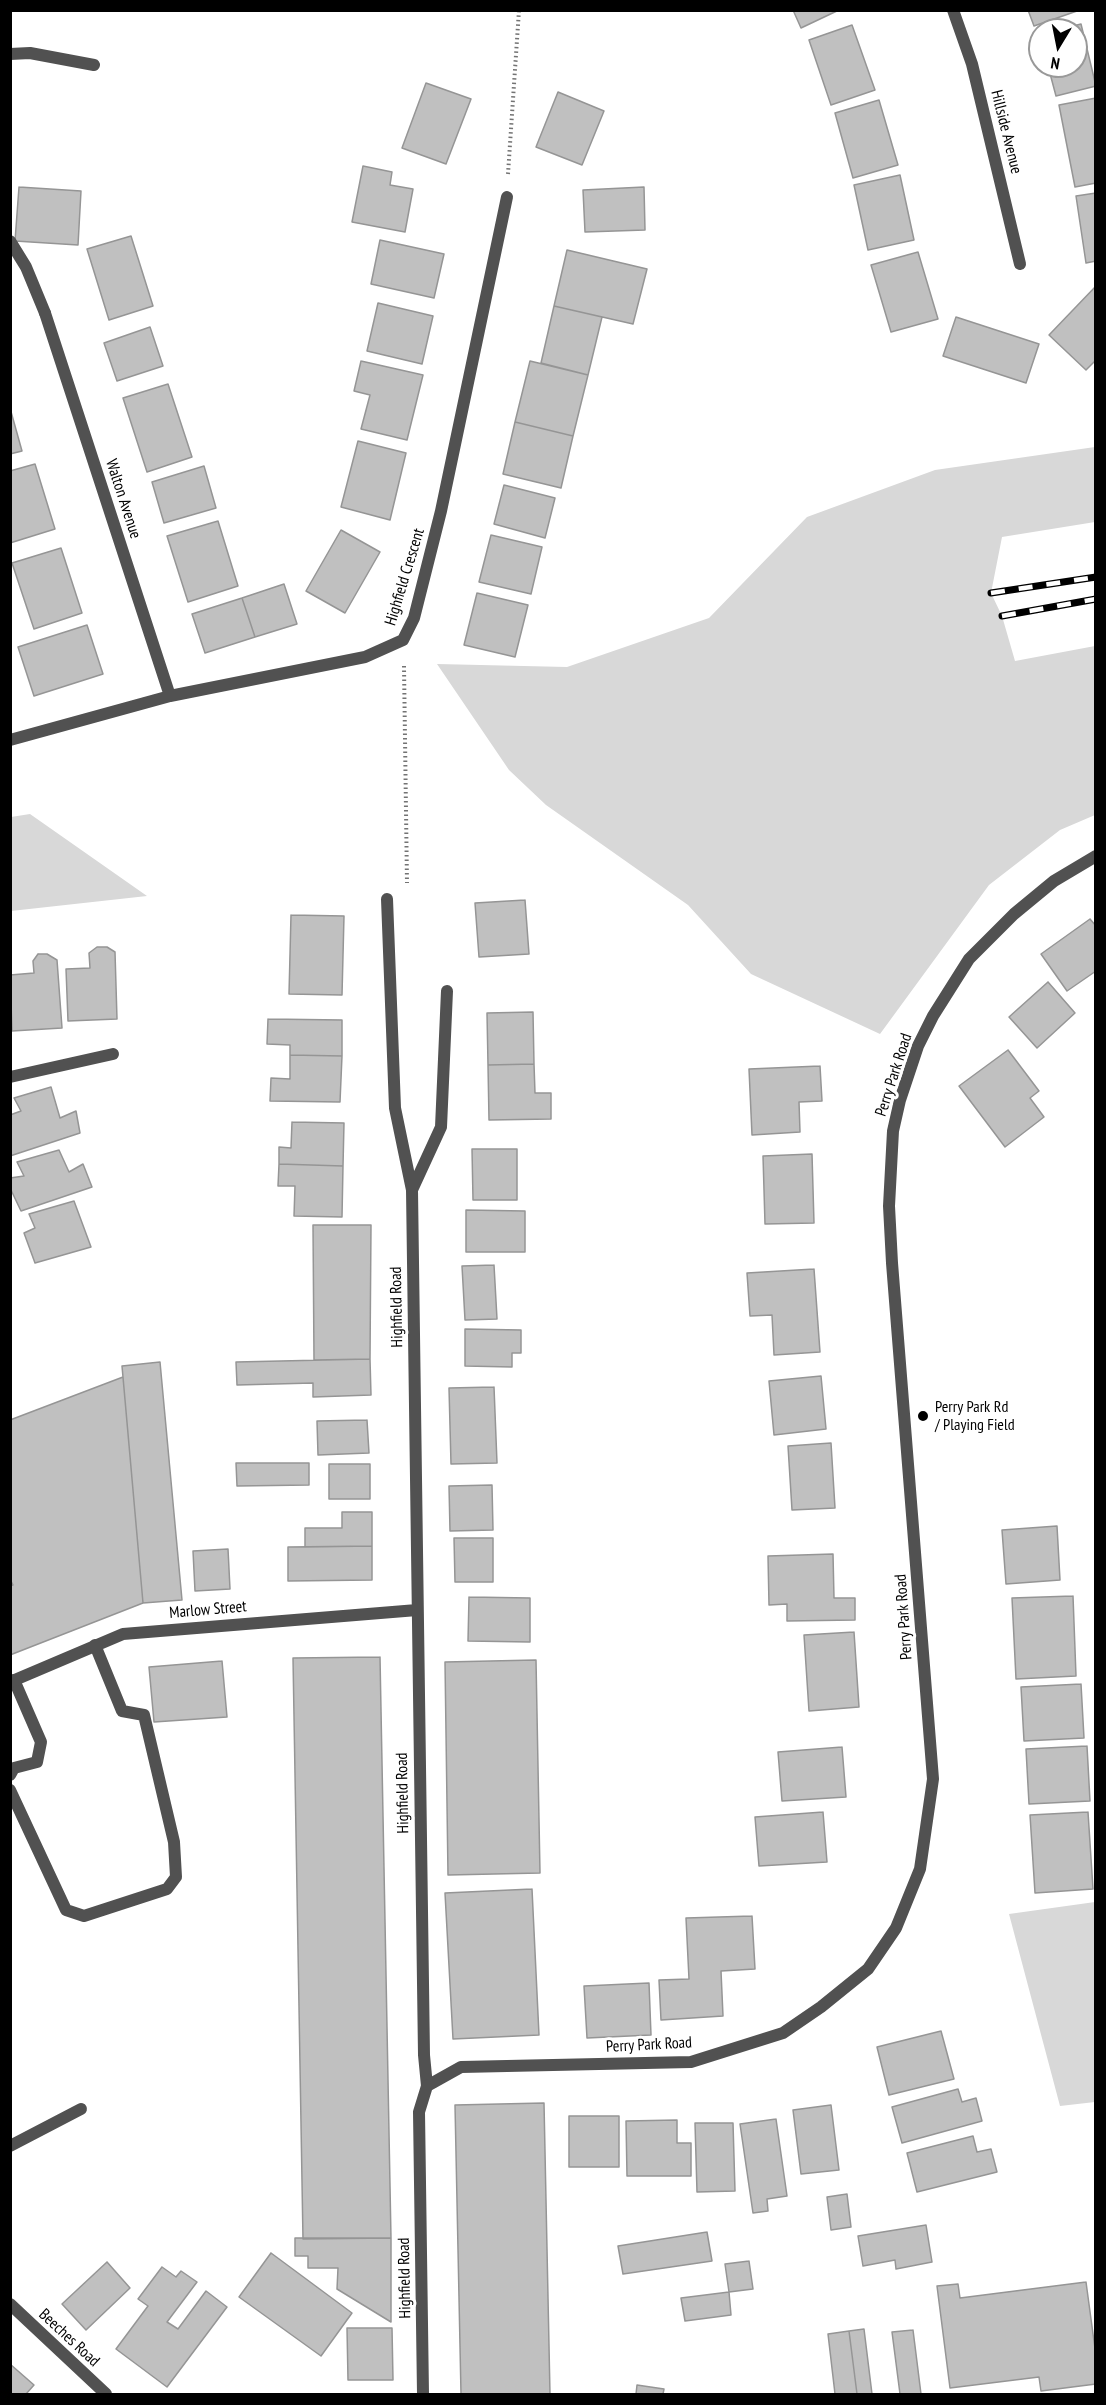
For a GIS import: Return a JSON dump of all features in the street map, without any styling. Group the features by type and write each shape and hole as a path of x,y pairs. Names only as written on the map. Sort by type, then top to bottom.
{"street":[{"name":"Hillside Avenue","path":"953,10 972,64 1020,264"},
{"path":"10,54 30,53 94,66"},
{"name":"Highfield Crescent","path":"10,740 170,696 365,657 403,640 414,618 441,511 507,197"},
{"name":"Walton Avenue","path":"10,241 26,267 45,313 170,696"},
{"name":"Perry Park Road","path":"427,2086 462,2067 691,2062 783,2032 821,2007 868,1969 896,1928 920,1869 933,1779 892,1263 889,1206 892,1131 918,1046 933,1016 969,959 1014,914 1054,881 1095,856"},
{"path":"387,900 395,1108 412,1190"},
{"path":"412,1190 441,1127 447,991"},
{"path":"10,1077 113,1054"},
{"name":"Highfield Road","path":"412,1190 424,2055 427,2086 419,2112 423,2394"},
{"name":"Marlow Street","path":"12,1681 123,1634 417,1610"},
{"path":"10,1790 66,1910 84,1916 167,1889 176,1877 174,1842 144,1715 123,1711 95,1645"},
{"path":"10,1775 14,1768 37,1761 41,1742 12,1681"},
{"path":"10,2146 81,2109"},
{"name":"Beeches Road","path":"10,2304 106,2394"}],"path":[{"path":"507,197 519,10"}],"shaded area":[{"path":"1095,447 1095,522 1002,537 991,593 1002,616 1015,661 1095,646 1095,815 1060,830 989,885 880,1034 751,974 688,905 546,805 509,770 437,664 567,667 709,618 807,517 935,470"},
{"path":"30,814 147,896 11,911 11,817"},
{"path":"1095,1902 1095,2102 1060,2106 1009,1914"}],"building":[{"path":"793,10 839,10 801,28"},
{"path":"1028,10 1077,10 1057,18 1031,18"},
{"path":"852,25 875,90 831,105 809,40"},
{"path":"1088,53 1096,86 1056,96 1051,78 1088,78"},
{"path":"426,83 471,99 446,164 402,148"},
{"path":"558,92 604,111 582,165 536,147"},
{"path":"1096,98 1096,183 1075,187 1059,105"},
{"path":"879,100 898,165 853,178 835,113"},
{"path":"363,166 392,172 390,185 413,189 405,232 352,222"},
{"path":"900,175 914,240 868,250 854,185"},
{"path":"19,187 81,191 78,245 15,241"},
{"path":"644,187 645,230 585,232 583,190"},
{"path":"1096,193 1096,261 1086,263 1076,196"},
{"path":"131,236 153,306 109,320 87,249"},
{"path":"380,240 444,254 434,298 371,284"},
{"path":"567,250 647,269 633,324 554,306"},
{"path":"918,252 938,319 891,332 871,265"},
{"path":"1096,286 1096,360 1086,370 1049,335"},
{"path":"378,303 433,316 422,364 367,351"},
{"path":"554,306 602,317 588,375 541,363"},
{"path":"956,317 1039,344 1026,383 943,356"},
{"path":"150,327 163,366 117,381 104,343"},
{"path":"361,361 423,375 407,440 361,429 370,395 354,391"},
{"path":"530,361 588,375 573,436 515,422"},
{"path":"168,384 192,457 147,472 123,398"},
{"path":"10,408 22,451 10,454"},
{"path":"515,422 573,436 561,488 503,474"},
{"path":"358,441 406,453 390,520 341,507"},
{"path":"35,464 55,529 10,543 10,471"},
{"path":"204,466 216,508 164,523 152,482"},
{"path":"504,485 555,498 545,538 494,524"},
{"path":"218,521 238,586 188,602 167,536"},
{"path":"341,530 380,552 345,613 306,591"},
{"path":"491,535 542,547 531,594 479,582"},
{"path":"61,548 82,613 34,629 12,563"},
{"path":"284,584 297,624 255,637 242,598"},
{"path":"477,593 528,605 515,657 464,645"},
{"path":"242,598 255,637 205,653 192,614"},
{"path":"87,625 103,674 34,696 18,647"},
{"path":"525,900 529,954 479,957 475,903"},
{"path":"291,915 344,916 342,995 289,994"},
{"path":"1090,919 1096,926 1096,971 1067,991 1041,954"},
{"path":"97,947 107,947 115,952 117,1019 68,1021 66,969 90,968 89,953"},
{"path":"38,954 47,954 57,960 62,1028 12,1031 10,975 34,973 33,961"},
{"path":"1048,982 1075,1013 1037,1048 1009,1017"},
{"path":"533,1012 534,1064 488,1065 487,1013"},
{"path":"268,1019 342,1020 342,1056 290,1055 290,1045 267,1044"},
{"path":"1008,1050 1039,1091 1030,1098 1044,1117 1005,1147 959,1086"},
{"path":"290,1055 342,1056 340,1102 270,1101 271,1078 290,1079"},
{"path":"534,1064 535,1093 551,1093 551,1119 489,1120 488,1065"},
{"path":"820,1066 822,1101 799,1102 800,1132 752,1135 749,1069"},
{"path":"51,1087 60,1118 76,1111 80,1133 10,1156 10,1115 21,1111 14,1098"},
{"path":"292,1122 344,1123 343,1166 279,1164 279,1147 291,1148"},
{"path":"472,1149 517,1149 517,1200 473,1200"},
{"path":"59,1150 69,1172 83,1164 92,1187 21,1211 10,1188 10,1178 24,1176 17,1162"},
{"path":"812,1154 814,1223 765,1224 763,1156"},
{"path":"279,1164 343,1166 342,1217 294,1216 295,1186 278,1186"},
{"path":"74,1201 91,1247 35,1263 24,1233 35,1228 29,1214"},
{"path":"466,1210 525,1211 525,1252 466,1252"},
{"path":"313,1225 371,1225 370,1359 314,1360"},
{"path":"494,1265 497,1319 465,1320 462,1266"},
{"path":"814,1269 820,1352 774,1355 772,1315 750,1316 747,1273"},
{"path":"465,1329 521,1330 521,1353 512,1353 512,1367 465,1366"},
{"path":"370,1359 371,1395 313,1397 313,1383 237,1385 236,1362"},
{"path":"160,1362 182,1600 143,1603 122,1366"},
{"path":"821,1376 826,1429 774,1435 769,1381"},
{"path":"123,1377 143,1603 10,1655 10,1586 13,1585 10,1579 10,1420"},
{"path":"494,1387 497,1463 451,1464 449,1388"},
{"path":"367,1420 369,1453 318,1455 317,1421"},
{"path":"831,1443 835,1508 792,1510 788,1446"},
{"path":"236,1463 309,1463 309,1485 237,1486"},
{"path":"329,1464 370,1464 370,1499 329,1499"},
{"path":"492,1485 493,1530 450,1531 449,1486"},
{"path":"342,1512 372,1512 372,1546 305,1547 305,1528 342,1528"},
{"path":"1057,1526 1060,1580 1006,1584 1002,1530"},
{"path":"454,1538 493,1538 493,1582 455,1582"},
{"path":"372,1546 372,1580 288,1581 288,1547"},
{"path":"228,1549 230,1589 195,1591 193,1551"},
{"path":"833,1554 834,1598 855,1598 855,1620 787,1621 787,1604 769,1605 768,1556"},
{"path":"1073,1596 1076,1676 1016,1679 1012,1598"},
{"path":"469,1597 530,1598 530,1642 468,1641"},
{"path":"854,1632 859,1707 809,1711 804,1635"},
{"path":"380,1657 391,2238 303,2239 293,1658"},
{"path":"536,1660 540,1873 448,1875 445,1662"},
{"path":"222,1661 227,1717 154,1722 149,1667"},
{"path":"1081,1684 1084,1738 1024,1741 1021,1687"},
{"path":"1087,1746 1090,1801 1029,1804 1026,1749"},
{"path":"842,1747 846,1797 782,1801 778,1752"},
{"path":"823,1812 827,1862 759,1866 755,1817"},
{"path":"1088,1812 1093,1889 1035,1893 1030,1815"},
{"path":"532,1889 539,2035 453,2039 445,1893"},
{"path":"752,1916 755,1969 721,1971 723,2016 661,2020 659,1980 689,1979 686,1918"},
{"path":"649,1983 651,2035 587,2038 584,1986"},
{"path":"941,2031 954,2079 889,2095 877,2047"},
{"path":"958,2089 962,2102 976,2098 982,2121 902,2143 892,2107"},
{"path":"544,2103 550,2394 461,2394 455,2105"},
{"path":"831,2105 839,2170 801,2174 793,2110"},
{"path":"569,2116 619,2116 619,2167 569,2167"},
{"path":"776,2119 787,2196 767,2199 768,2211 753,2213 740,2124"},
{"path":"677,2120 677,2143 691,2143 691,2176 627,2176 626,2121"},
{"path":"695,2123 733,2123 735,2191 697,2192"},
{"path":"973,2136 977,2152 991,2149 997,2172 917,2192 907,2153"},
{"path":"847,2194 851,2227 831,2230 827,2197"},
{"path":"926,2225 932,2262 896,2269 895,2260 863,2266 858,2236"},
{"path":"707,2232 712,2261 623,2274 618,2246"},
{"path":"295,2238 391,2238 391,2322 337,2289 338,2268 308,2268 308,2256 295,2256"},
{"path":"271,2253 352,2313 321,2356 239,2297"},
{"path":"749,2261 753,2289 729,2292 725,2264"},
{"path":"107,2262 130,2288 86,2330 62,2304"},
{"path":"162,2267 176,2277 181,2271 197,2282 167,2322 178,2329 206,2291 227,2307 167,2387 116,2349 148,2306 138,2299"},
{"path":"1086,2282 1096,2356 1096,2384 1041,2391 1039,2377 950,2388 937,2286 958,2284 960,2298"},
{"path":"729,2292 731,2315 685,2321 681,2298"},
{"path":"347,2328 392,2328 393,2380 348,2380"},
{"path":"864,2329 872,2394 857,2394 849,2331"},
{"path":"913,2330 921,2394 900,2394 892,2332"},
{"path":"849,2331 857,2394 835,2394 828,2334"},
{"path":"10,2364 34,2385 26,2394 10,2394"},
{"path":"637,2385 664,2389 663,2394 636,2394"}],"railway":[{"path":"991,593 1096,577"},
{"path":"1002,616 1096,599"}],"place":[{"name":"Perry Park Rd / Playing Field","path":"923,1416"}]}
